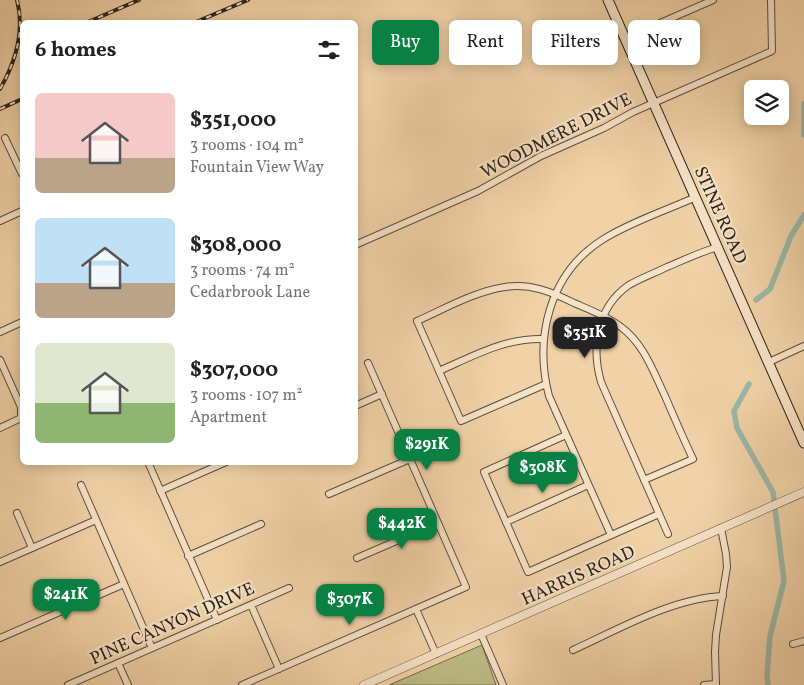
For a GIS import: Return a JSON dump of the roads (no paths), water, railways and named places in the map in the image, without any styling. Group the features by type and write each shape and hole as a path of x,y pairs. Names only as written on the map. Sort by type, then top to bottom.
{"main road":[{"name":"STINE ROAD","path":"608,0 804,443"}],"street":[{"path":"667,20 712,0"},
{"name":"WOODMERE DRIVE","path":"358,244 478,191 541,156 772,51 772,0"},
{"path":"6,138 20,170"},
{"path":"611,535 555,410 546,384 543,364 543,339 547,318 555,294 573,266 586,252 602,240 696,197"},
{"path":"0,221 20,212"},
{"path":"668,534 603,388 598,370 597,336 603,316 614,298 629,286 702,251 718,247"},
{"path":"546,384 461,421 417,321 493,289 506,286 528,286 555,294 603,316 630,334 643,350 693,458 644,480"},
{"path":"0,332 20,323"},
{"path":"439,371 507,342 530,338 543,339"},
{"path":"769,362 804,346"},
{"path":"0,360 20,405"},
{"path":"242,685 466,587 368,363"},
{"path":"358,405 382,394"},
{"path":"0,428 20,418"},
{"path":"566,435 484,472 528,572 659,514"},
{"path":"329,494 410,459"},
{"path":"149,465 216,620"},
{"path":"160,492 219,465"},
{"path":"81,485 152,648"},
{"path":"506,522 588,485"},
{"name":"HARRIS ROAD","path":"364,685 804,492"},
{"path":"17,513 32,548"},
{"path":"0,562 96,520"},
{"path":"358,558 438,523"},
{"path":"188,556 261,524"},
{"path":"704,685 716,684 715,652 727,567 721,528"},
{"path":"0,638 124,584"},
{"name":"PINE CANYON DRIVE","path":"68,685 289,588"},
{"path":"572,650 672,606 699,598 724,596"},
{"path":"251,605 279,669"},
{"path":"416,609 436,654"},
{"path":"481,634 503,685"},
{"path":"793,644 804,641"},
{"path":"118,663 128,685"}],"waterway":[{"path":"804,104 804,135"},
{"path":"756,300 770,289 791,236 804,215"},
{"path":"749,384 734,411 737,428 773,492 784,581 770,636 768,685"}],"railway":[{"path":"0,89 11,68 18,46 20,23 17,0"},
{"path":"93,20 139,0"},
{"path":"201,20 248,0"},
{"path":"0,109 20,100"}]}
